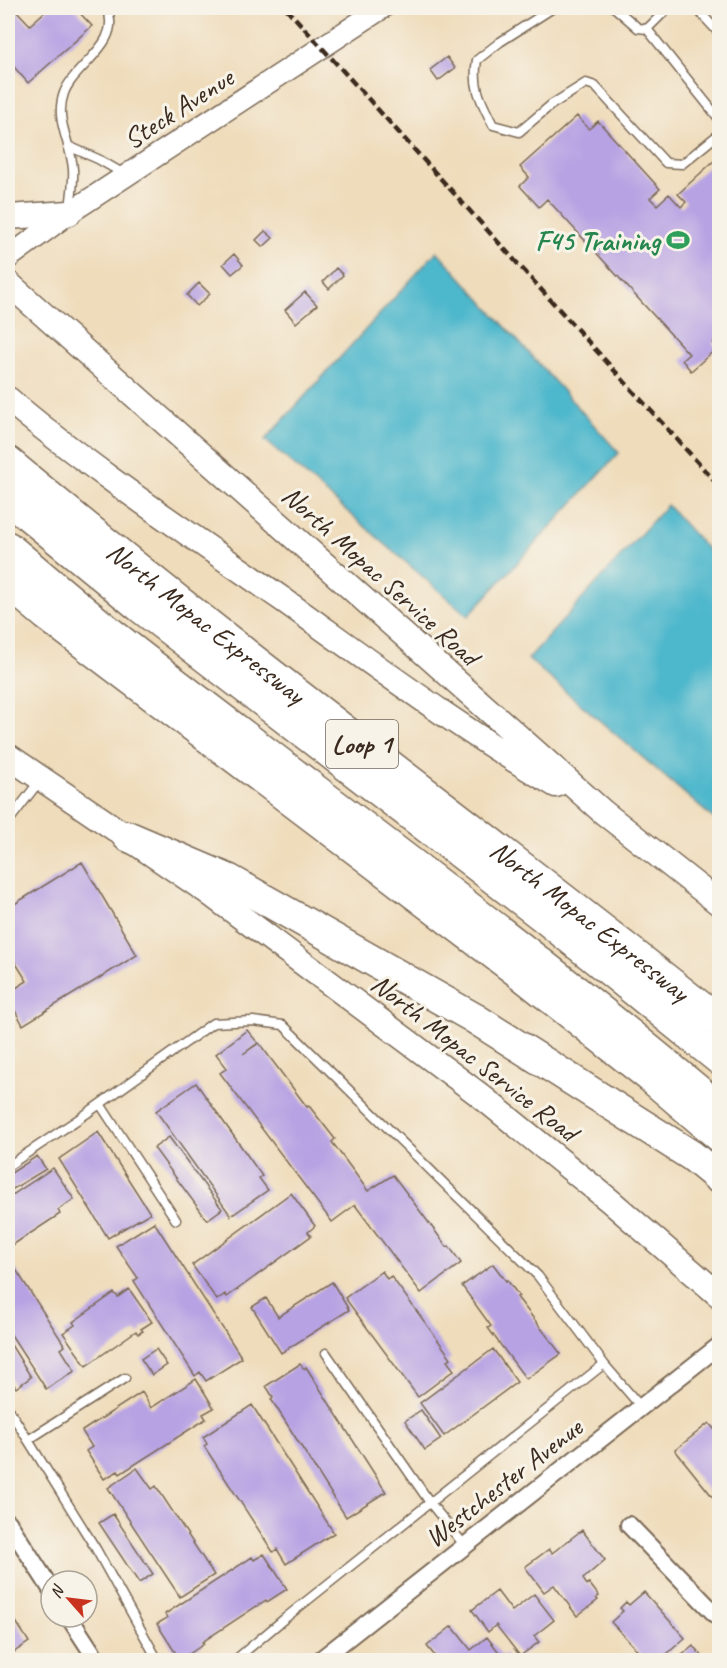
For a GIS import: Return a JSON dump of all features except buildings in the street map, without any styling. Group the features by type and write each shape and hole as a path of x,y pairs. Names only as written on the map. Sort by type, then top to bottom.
{"highway":[{"name":"North Mopac Expressway","path":"8,462 116,553 720,1022"},
{"path":"8,499 140,607 542,916 720,1060"},
{"path":"8,547 118,638 519,946 720,1109"},
{"path":"8,583 55,623 519,973 650,1077 720,1137"},
{"path":"127,837 230,880 474,1018 692,1156 720,1179"}],"main road":[{"path":"8,217 69,213"},
{"name":"North Mopac Service Road","path":"8,283 603,812 720,904"},
{"path":"8,399 112,480 384,671 523,766 603,812"},
{"name":"North Mopac Service Road","path":"8,756 205,890 477,1093 609,1200 720,1296"}],"street":[{"name":"Steck Avenue","path":"8,258 69,213 382,8"},
{"name":"Westchester Avenue","path":"320,1660 720,1345"},
{"path":"8,1522 39,1570"},
{"path":"629,1525 720,1619"},
{"path":"77,1629 97,1660"}],"lane":[{"path":"69,213 73,169 60,116 63,94 73,76 103,45 110,16 107,8"},
{"path":"553,8 500,42 477,60 474,76 478,96 493,125 519,132 551,105 586,83 595,86 666,163 682,164 720,133"},
{"path":"615,8 638,28 647,29 720,120"},
{"path":"647,29 668,8"},
{"path":"696,8 720,34"},
{"path":"68,146 98,159 127,176"},
{"path":"8,822 41,779"},
{"path":"8,1166 213,1023 253,1021 283,1025 538,1276 604,1364 641,1407"},
{"path":"100,1104 176,1220"},
{"path":"326,1353 431,1504 465,1546"},
{"path":"235,1660 604,1364"},
{"path":"28,1440 125,1378"},
{"path":"8,1408 96,1549 156,1657 160,1660"}],"water":[{"path":"437,251 619,453 468,616 265,440"},
{"path":"667,505 719,562 719,823 528,659"}],"railway":[{"path":"286,8 720,487"}],"place":[{"name":"F45 Training","path":"678,240"}]}
